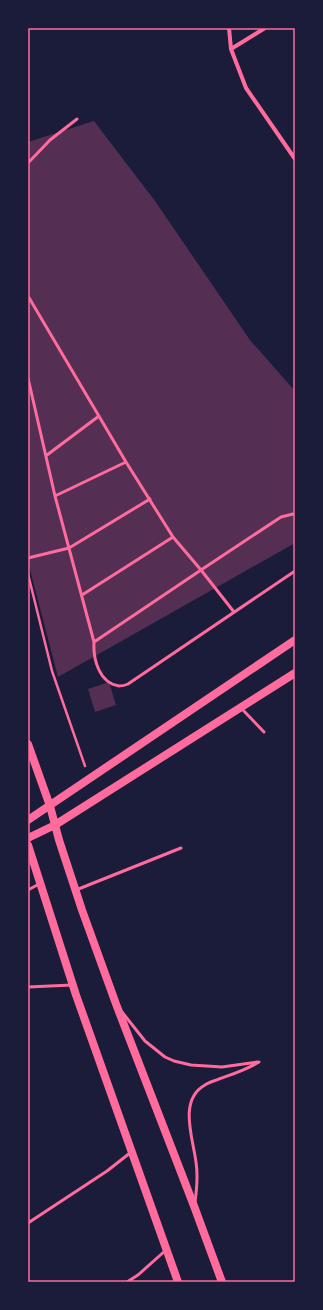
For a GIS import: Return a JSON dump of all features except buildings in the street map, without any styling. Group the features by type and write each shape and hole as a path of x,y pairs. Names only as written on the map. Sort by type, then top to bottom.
{"main road":[{"path":"28,820 295,640"},
{"path":"28,838 55,826 295,673"},
{"path":"28,744 50,806 76,890 116,1004 222,1282"},
{"path":"28,845 73,985 178,1282"}],"street":[{"path":"230,28 231,49 246,88 293,151 295,159"},
{"path":"231,49 265,28"}],"lane":[{"path":"28,163 50,140 77,119"},
{"path":"28,296 126,462 173,537 234,612"},
{"path":"28,378 55,496 94,642 94,654 101,674 110,682 119,686 128,684 295,571"},
{"path":"46,455 99,416"},
{"path":"55,496 126,462"},
{"path":"28,558 69,548 150,499"},
{"path":"94,642 281,517 295,515"},
{"path":"82,595 173,537"},
{"path":"241,708 264,732"},
{"path":"76,890 181,848"},
{"path":"28,890 40,883"},
{"path":"28,987 73,985"},
{"path":"116,1004 145,1041 164,1057 191,1065 222,1067 259,1062 249,1068 204,1085 192,1098 189,1109 189,1118 198,1187 194,1206"},
{"path":"28,1223 107,1171 131,1152"},
{"path":"127,1282 138,1275 166,1250"}],"path":[{"path":"28,574 52,671 89,780"}]}
